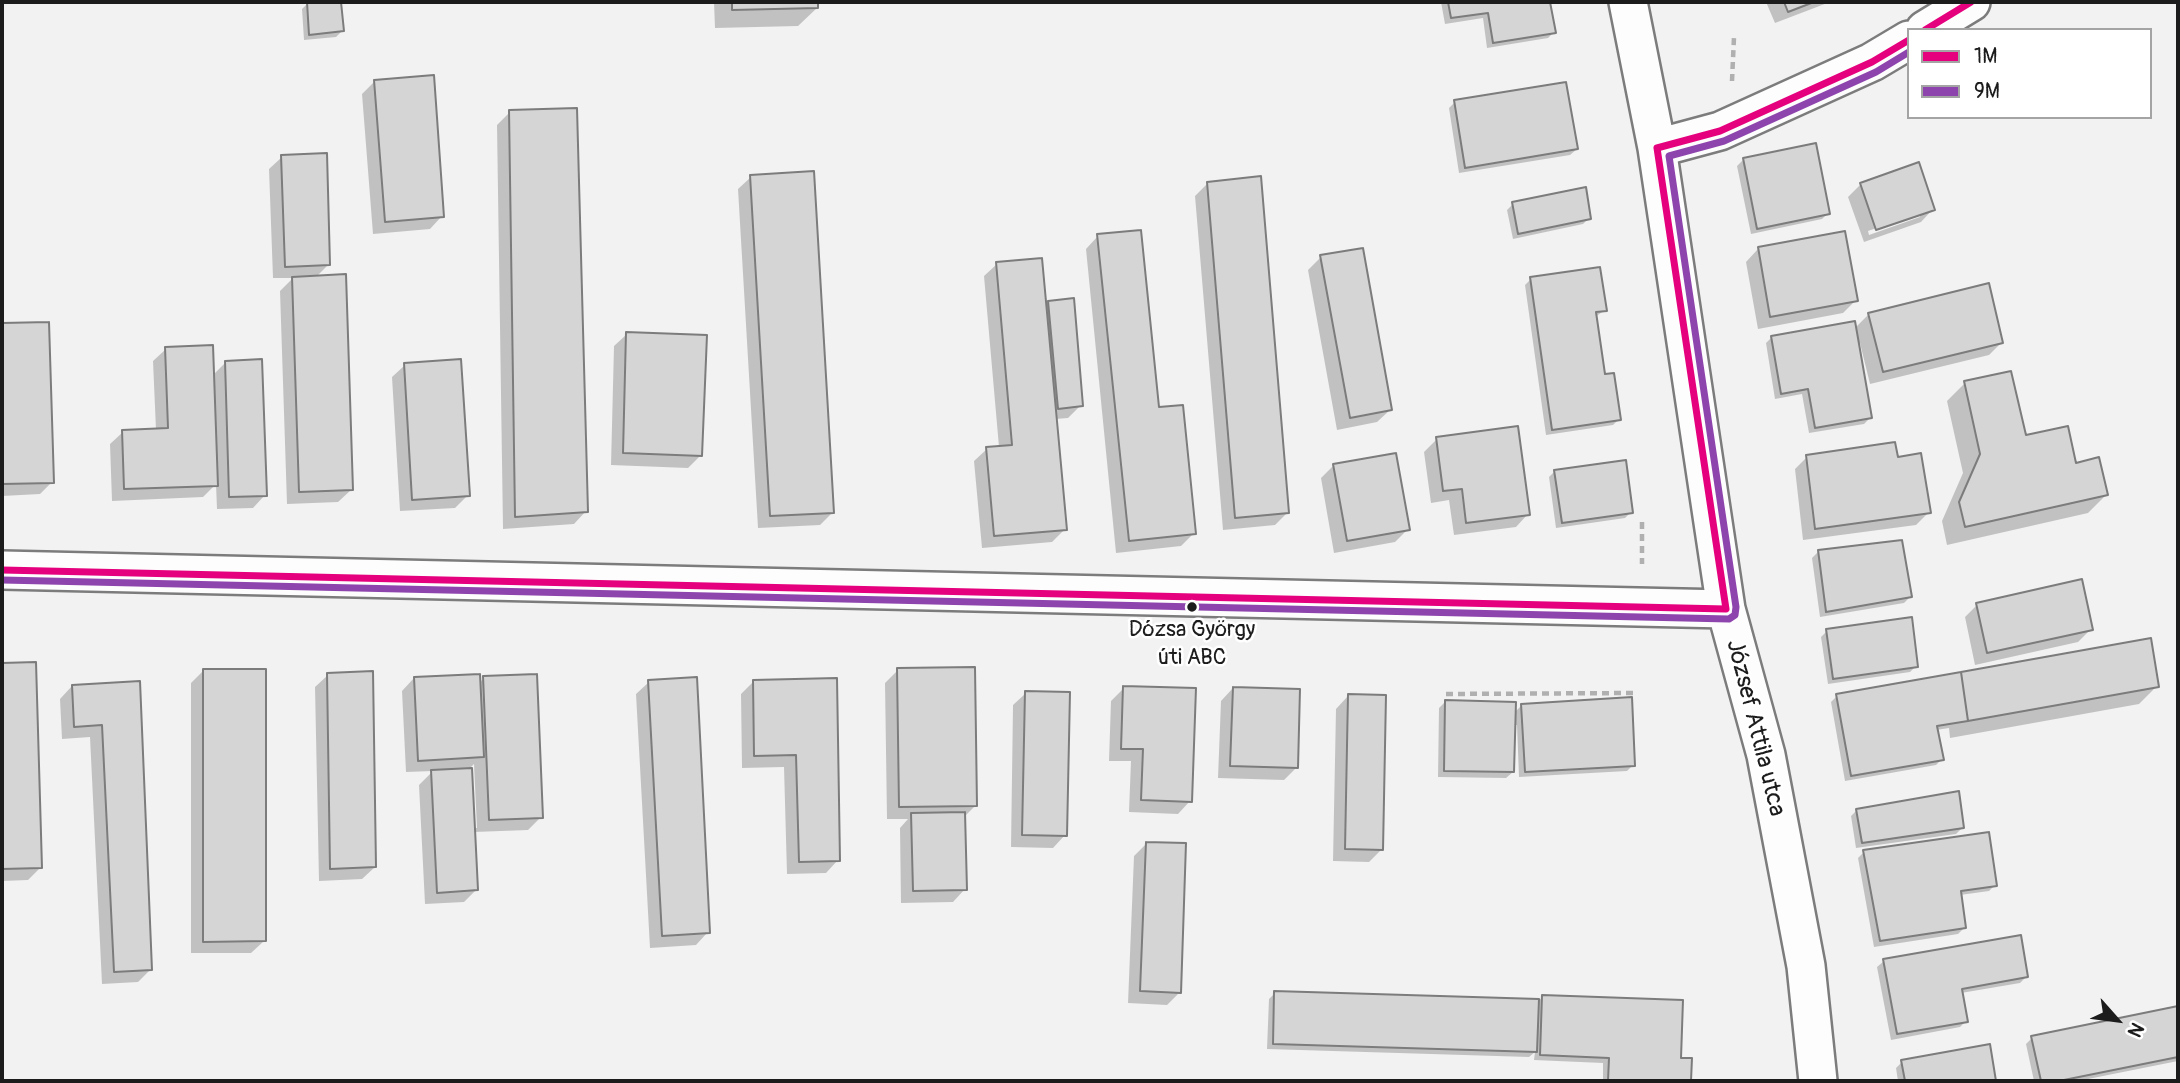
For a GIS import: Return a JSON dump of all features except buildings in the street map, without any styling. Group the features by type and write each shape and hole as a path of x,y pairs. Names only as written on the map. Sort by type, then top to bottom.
{"street":[{"name":"József Attila utca","path":"1628,2 1657,148 1726,609 1766,755 1806,966 1818,1081"},
{"path":"1928,28 1971,2"},
{"path":"1657,148 1720,131 1872,62 1907,41"},
{"path":"2,569 1726,609"}],"path":[{"path":"1446,694 1636,693"}],"transit line":[{"name":"1M","path":"1928,28 1971,2"},
{"name":"1M","path":"1657,148 1720,131 1872,62 1907,41"},
{"name":"9M","path":"2,580 1729,619 1735,615 1736,607 1669,156 1724,141 1876,72 1907,53"},
{"name":"1M","path":"1657,148 1726,609"},
{"name":"1M","path":"2,570 1726,609"}],"place":[{"name":"Dózsa György úti ABC","path":"1192,607"}]}
